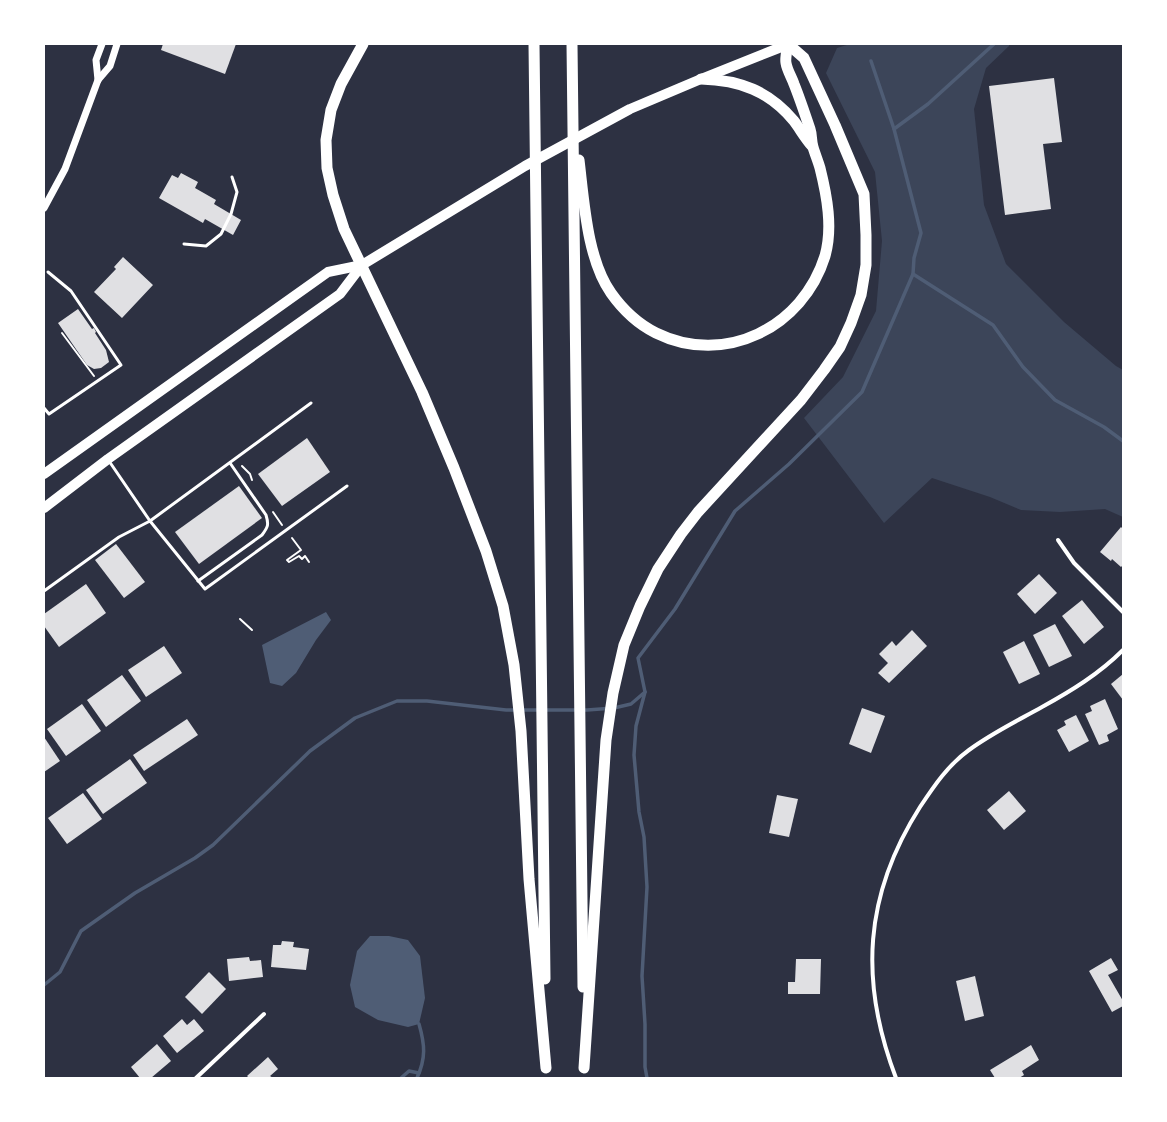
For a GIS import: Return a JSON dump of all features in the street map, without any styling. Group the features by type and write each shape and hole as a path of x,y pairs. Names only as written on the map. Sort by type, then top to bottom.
{"highway":[{"path":"363,44 341,84 331,110 326,140 327,168 333,195 344,229 422,392 454,468 486,551 503,606 514,665 521,731 529,878 546,1073"},
{"path":"534,44 546,1073"},
{"path":"572,44 584,1073"},
{"path":"572,115 590,240 597,266 610,292 626,311 656,334 682,342 707,345 726,344 744,339 770,328 786,316 803,299 816,278 825,255 829,231 828,208 824,185 812,146 811,131 786,63 788,44"},
{"path":"584,1073 606,740 613,693 624,645 640,606 658,569 680,534 801,400 824,370 840,347 861,295 866,265 864,194 835,125 804,58 788,44"},
{"path":"701,79 720,80 741,84 765,95 780,106 795,122 812,146"}],"main road":[{"path":"44,474 328,272 362,265 525,166 630,110 701,79 788,44"},
{"path":"44,508 108,459 340,294 362,265"}],"street":[{"path":"98,80 96,60 102,44"},
{"path":"44,208 57,185 71,154 98,80 110,66 118,44"},
{"path":"1058,540 1074,563 1123,612"},
{"path":"896,1078 882,1037 876,1010 872,982 871,959 872,937 880,896 886,872 897,847 914,816 939,779 967,751 1003,727 1075,688 1097,673 1123,650"},
{"path":"196,1078 264,1014"}],"lane":[{"path":"184,244 206,246 221,234 231,214 238,192 232,177"},
{"path":"44,408 49,414 121,365 71,291 48,272"},
{"path":"44,591 119,537 150,521 230,464 311,403"},
{"path":"108,459 150,521 205,589 347,486"},
{"path":"198,581 262,535 269,523 266,515 230,464"}],"path":[{"path":"62,332 95,377"},
{"path":"292,538 309,562"},
{"path":"301,550 287,560 289,562 299,556 302,559 305,556"},
{"path":"240,619 252,630"}],"shaded area":[{"path":"850,44 1009,44 1009,46 986,68 974,109 984,205 1006,264 1064,322 1116,366 1123,370 1123,517 1105,509 1060,512 1021,510 990,497 932,478 884,523 804,418 843,377 876,311 882,241 875,172 826,73 837,48"},
{"path":"326,612 331,620 316,640 296,673 282,686 270,683 262,645"},
{"path":"370,936 389,936 408,940 420,956 425,998 419,1024 408,1027 378,1020 355,1007 350,985 357,951"}],"building":[{"path":"163,44 236,44 225,74 161,50"},
{"path":"1054,78 1062,142 1043,144 1051,209 1005,215 989,86"},
{"path":"181,173 198,182 195,188 216,200 214,204 241,220 233,235 205,219 203,223 159,198 172,175 178,178"},
{"path":"123,257 153,285 122,318 94,292 116,269 114,267"},
{"path":"78,309 92,329 94,328 95,333 106,350 109,362 101,368 94,369 87,365 58,323"},
{"path":"307,438 330,472 282,506 258,474"},
{"path":"239,486 262,518 199,564 175,532"},
{"path":"1121,527 1123,529 1123,565 1121,567 1112,559 1111,561 1100,552"},
{"path":"116,544 145,582 124,598 95,560"},
{"path":"1039,574 1057,593 1035,614 1017,594"},
{"path":"86,584 106,613 59,647 44,626 44,614"},
{"path":"1082,600 1104,627 1084,644 1062,616"},
{"path":"1055,624 1072,656 1049,667 1033,635"},
{"path":"912,630 927,646 889,683 878,673 888,663 879,654 892,641 896,646"},
{"path":"1024,641 1040,674 1019,684 1003,652"},
{"path":"164,646 182,673 146,697 128,670"},
{"path":"1123,674 1123,700 1111,684"},
{"path":"122,675 141,701 106,727 87,700"},
{"path":"1105,699 1118,729 1107,735 1109,741 1099,745 1085,714 1092,711 1090,706"},
{"path":"82,704 101,731 66,756 47,729"},
{"path":"862,708 885,716 871,753 849,744"},
{"path":"1076,715 1089,741 1069,752 1057,730 1066,725 1064,721"},
{"path":"187,719 198,735 144,771 133,755"},
{"path":"44,737 60,761 44,772"},
{"path":"130,759 147,783 103,814 86,790"},
{"path":"1009,791 1026,811 1004,830 987,810"},
{"path":"83,793 102,819 67,844 48,818"},
{"path":"777,795 798,799 789,837 769,833"},
{"path":"282,941 294,942 293,947 309,949 306,970 271,967 273,945 281,945"},
{"path":"249,957 250,961 261,960 263,977 229,981 227,959"},
{"path":"1111,958 1118,970 1108,975 1123,1001 1123,1006 1112,1012 1089,971"},
{"path":"796,959 821,959 820,994 788,994 788,982 795,982"},
{"path":"209,972 226,989 202,1014 185,997"},
{"path":"975,976 984,1016 965,1021 956,981"},
{"path":"182,1019 187,1025 194,1019 204,1031 177,1053 163,1036"},
{"path":"157,1044 171,1061 151,1078 140,1078 131,1067"},
{"path":"1031,1045 1039,1060 1022,1071 1024,1075 1019,1078 995,1078 990,1070"},
{"path":"268,1057 278,1069 270,1076 273,1078 249,1078 247,1076"}],"waterway":[{"path":"894,129 928,104 994,44"},
{"path":"647,1078 645,1067 645,1024 642,976 647,887 644,837 639,812 634,755 636,726 645,692 638,658 675,609 735,511 789,464 862,392 913,274 914,258 921,233 894,129 871,61"},
{"path":"913,274 993,325 1023,367 1055,400 1104,427 1123,441"},
{"path":"44,985 60,972 81,931 135,893 195,858 213,845 310,751 355,718 397,701 427,701 506,710 587,710 614,708 631,704 645,692"},
{"path":"417,1078 422,1064 424,1051 419,1024"},
{"path":"401,1078 409,1071 419,1073 417,1073"}]}
